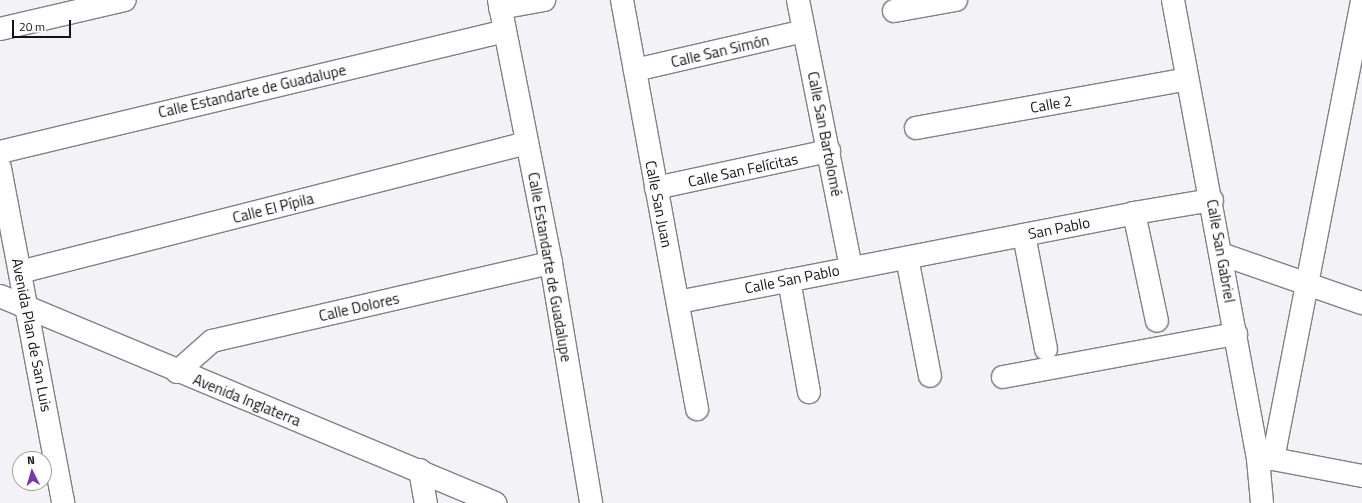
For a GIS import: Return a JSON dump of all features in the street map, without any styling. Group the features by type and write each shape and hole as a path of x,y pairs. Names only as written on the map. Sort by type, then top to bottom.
{"street":[{"path":"0,29 54,9 125,0"},
{"path":"499,4 544,0"},
{"name":"Calle San Juan","path":"622,0 697,409"},
{"name":"Calle San Bartolomé","path":"798,0 851,268"},
{"path":"894,11 956,0"},
{"name":"Calle San Gabriel","path":"1173,0 1187,79 1212,200 1236,334 1266,459 1262,503"},
{"name":"Calle Estandarte de Guadalupe","path":"499,4 551,263 591,503"},
{"path":"1361,11 1308,286 1266,459 1362,476"},
{"name":"Calle Estandarte de Guadalupe","path":"0,152 505,31"},
{"name":"Calle San Simón","path":"635,70 804,31"},
{"name":"Calle 2","path":"916,128 1187,79"},
{"name":"Calle El Pípila","path":"20,272 527,143"},
{"name":"Calle San Felícitas","path":"656,188 829,151"},
{"name":"Avenida Plan de San Luis","path":"0,168 63,503"},
{"name":"San Pablo","path":"907,258 1134,213 1212,200"},
{"path":"1134,213 1157,321"},
{"path":"1024,235 1046,349"},
{"path":"1221,254 1308,286 1362,303"},
{"path":"907,258 930,376"},
{"name":"Calle San Pablo","path":"678,302 907,258"},
{"name":"Calle Dolores","path":"177,372 212,341 551,263"},
{"path":"789,280 809,392"},
{"name":"Avenida Inglaterra","path":"0,296 177,372 420,470 495,503"},
{"path":"1003,376 1236,334"},
{"path":"420,470 426,503"}]}
